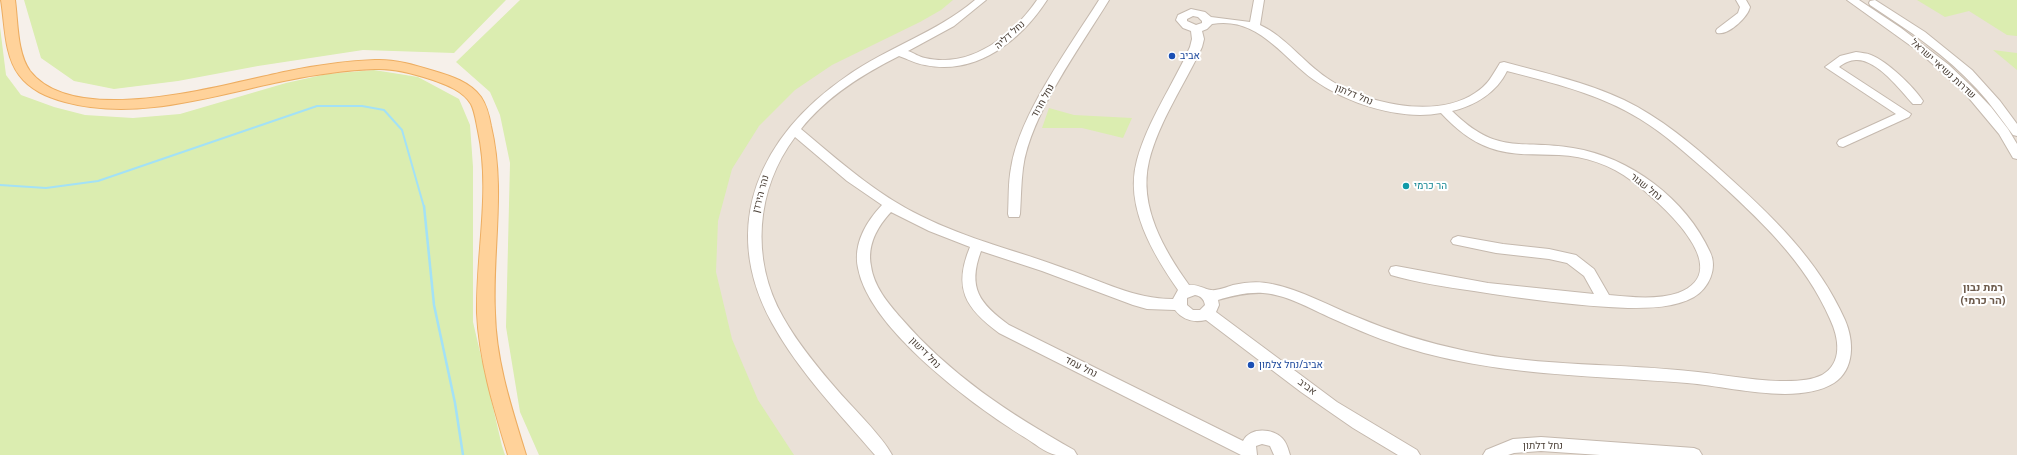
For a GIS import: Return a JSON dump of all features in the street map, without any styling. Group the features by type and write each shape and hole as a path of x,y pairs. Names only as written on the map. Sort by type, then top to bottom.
{"main road":[{"path":"8,0 18,63 24,73 40,88 68,98 110,105 152,102 327,69 378,64 421,71 461,85 478,105 492,158 486,313 490,356 517,455"}],"street":[{"name":"נהר הירדן","path":"884,455 811,368 784,330 761,282 754,243 756,207 765,174 781,145 801,119 825,96 846,81 950,24 981,0"},
{"name":"נחל דליה","path":"900,52 918,60 933,63 958,62 980,56 992,51 1010,36 1022,25 1042,0"},
{"name":"נחל חרוד","path":"1014,214 1018,167 1030,125 1045,96 1104,0"},
{"path":"1188,0 1193,12"},
{"path":"1254,27 1259,0"},
{"path":"1721,31 1743,14 1745,6 1741,0"},
{"name":"שדרות נשיאי ישראל","path":"1852,0 1904,34 1954,76 1998,124 2017,155"},
{"name":"שדרות נשיאי ישראל","path":"1868,0 1916,32 1969,75 1993,99 2017,132"},
{"path":"1193,12 1203,15 1208,20 1205,26 1196,29 1186,26 1182,20 1184,15 1193,12"},
{"name":"נחל דלתון","path":"1208,20 1232,22 1254,27 1277,40 1324,82 1346,94 1370,103 1395,108 1420,110 1444,108 1465,103 1482,94 1496,82 1504,66 1593,92 1628,107 1658,125 1682,143 1750,202 1794,248 1836,314 1843,333 1845,350 1839,369 1832,377 1821,382 1792,387 1662,375 1533,368 1482,361 1421,346 1369,328 1294,296 1272,289 1240,289 1209,296"},
{"path":"1186,291 1157,246 1148,226 1142,205 1140,184 1142,163 1148,143 1196,46 1198,39 1196,29"},
{"path":"1843,143 1905,114 1831,67 1842,58 1864,56 1871,58 1917,101"},
{"name":"נחל שגור","path":"1396,271 1492,289 1604,300 1662,302 1692,293 1701,285 1706,276 1707,265 1705,254 1694,233 1654,192 1632,175 1614,164 1593,156 1570,151 1518,150 1495,145 1468,131 1444,108"},
{"path":"793,129 862,186 890,205 926,225 977,245 1065,273 1133,301 1159,306 1179,305"},
{"name":"נחל דישון","path":"890,205 877,218 871,227 864,251 865,274 878,300 916,346 960,386 1015,424 1069,455"},
{"path":"1458,241 1505,249 1552,253 1569,257 1588,271 1597,284 1604,300"},
{"name":"נחל עמד","path":"977,245 967,272 968,288 976,305 992,321 1004,329 1249,453"},
{"path":"1199,290 1209,296 1212,305 1207,314 1197,316 1189,314 1179,305 1179,296 1186,291 1199,290"},
{"name":"אביב","path":"1207,314 1335,408 1369,431 1412,455"},
{"path":"1249,453 1249,444 1253,439 1265,436 1273,439 1279,444 1282,455"},
{"name":"נחל דלתון","path":"1491,455 1513,446 1541,444 1694,455"}],"shaded area":[{"path":"708,0 2017,0 2017,455 675,455"}],"green space":[{"path":"24,0 506,0 454,53 363,50 258,66 178,81 114,89 74,81 41,58"},
{"path":"520,0 953,0 941,10 920,22 832,65 795,90 759,126 732,169 718,221 716,272 732,339 758,400 794,455 539,455 520,412 506,327 510,163 500,115 490,92 456,62"},
{"path":"1917,0 2017,0 2017,36 2007,35 1969,11 1945,17"},
{"path":"0,27 6,75 21,95 54,107 85,115 133,118 180,114 286,83 327,74 374,70 418,77 459,99 470,125 473,167 473,322 505,455 0,455"},
{"path":"1993,50 2017,53 2017,70"},
{"path":"1049,108 1074,115 1132,118 1123,138 1082,128 1042,128"}],"waterway":[{"path":"0,185 46,188 98,181 317,106 362,106 384,110 402,130 424,207"},
{"path":"424,206 434,305 455,403 463,455"}],"place":[{"name":"אביב","path":"1172,56"},
{"name":"הר כרמי","path":"1406,186"},
{"name":"אביב/נחל צלמון","path":"1251,365"}],"district":[{"name":"רמת נבון (הר כרמי)","path":"1983,294"}]}
